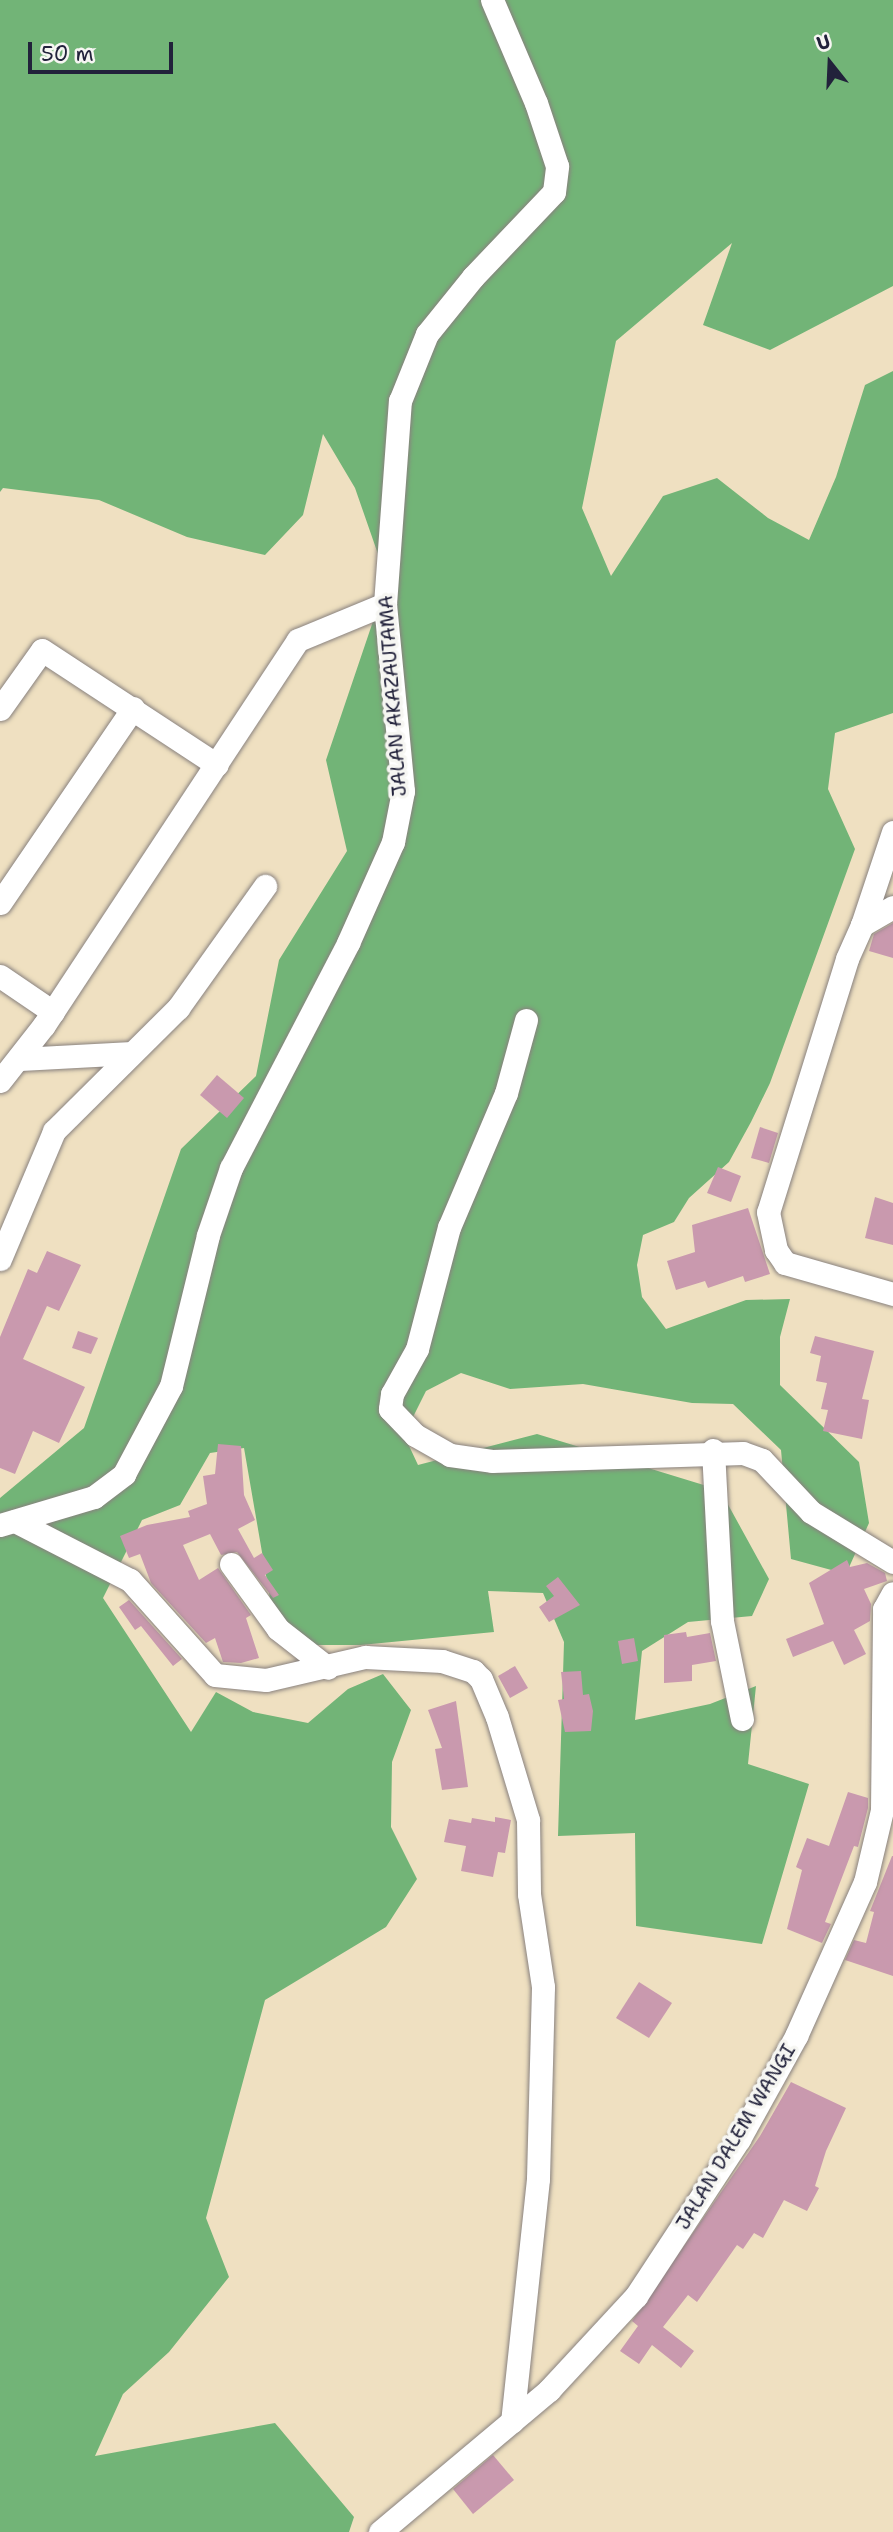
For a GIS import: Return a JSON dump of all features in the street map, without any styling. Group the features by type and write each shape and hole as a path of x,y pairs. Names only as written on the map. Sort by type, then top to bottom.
{"street":[{"name":"JALAN AKAZAUTAMA","path":"8,1523 94,1497 124,1474 171,1386 208,1235 231,1168 348,943 393,842 403,791 385,604 400,401 427,334 473,277 554,192 557,166 536,103 492,0"},
{"path":"0,1081 20,1059 52,1012 298,640 385,604"},
{"path":"0,709 42,650 217,765"},
{"path":"0,903 133,708"},
{"path":"893,832 862,925 837,988 768,1212 776,1250 785,1263 893,1294"},
{"path":"0,1259 54,1131 178,1008 265,886"},
{"path":"862,925 893,907"},
{"path":"0,976 52,1012"},
{"path":"526,1020 506,1093 449,1227 417,1349 391,1394 390,1409 415,1435 450,1455 492,1461 713,1450 762,1460 811,1512 893,1562"},
{"path":"20,1059 132,1053"},
{"path":"713,1450 722,1621 741,1719"},
{"path":"8,1523 130,1580 215,1675 266,1680 328,1668 365,1657 442,1661 473,1671 498,1717 521,1788 528,1820 529,1894 544,2026 538,2179 512,2422"},
{"path":"231,1564 278,1629 328,1668"},
{"name":"JALAN DALEM WANGI","path":"380,2532 512,2422 636,2296 739,2139 796,2036 859,1894 886,1825 884,1609 893,1593"}],"green space":[{"path":"0,0 893,0 893,286 770,350 703,325 732,243 616,341 582,508 611,576 663,496 717,478 768,518 809,540 836,477 865,385 893,371 893,713 835,733 828,789 855,849 770,1083 751,1122 729,1162 689,1198 674,1222 643,1235 637,1265 642,1297 666,1329 746,1300 790,1299 780,1337 780,1385 859,1462 869,1523 846,1574 791,1559 781,1450 733,1404 692,1403 583,1384 510,1389 461,1373 426,1391 404,1435 418,1465 537,1434 720,1490 769,1579 752,1616 688,1622 642,1651 635,1720 710,1704 756,1686 748,1764 809,1784 762,1944 636,1926 635,1833 558,1836 564,1642 543,1593 488,1591 494,1632 361,1645 300,1645 272,1610 244,1448 210,1453 180,1505 142,1520 103,1598 191,1732 216,1692 253,1712 308,1723 348,1689 383,1674 411,1710 392,1762 391,1827 417,1879 386,1927 265,2000 206,2218 229,2277 169,2352 123,2394 95,2456 275,2423 354,2517 349,2532 0,2532 0,1498 84,1428 181,1149 256,1076 279,960 347,851 326,760 387,580 355,488 323,434 303,515 265,555 187,537 99,500 3,488 0,492"}],"building":[{"path":"893,923 893,958 869,951 874,934"},
{"path":"217,1075 244,1098 227,1118 200,1095"},
{"path":"760,1127 778,1133 769,1163 751,1158"},
{"path":"718,1167 741,1176 731,1202 707,1193"},
{"path":"875,1197 893,1203 893,1245 865,1238"},
{"path":"748,1208 770,1274 745,1282 743,1276 708,1288 705,1281 676,1290 667,1261 695,1252 692,1225"},
{"path":"47,1251 81,1265 59,1311 47,1306 23,1359 85,1387 59,1443 33,1431 15,1474 0,1468 0,1337 28,1269 37,1273"},
{"path":"78,1331 98,1338 91,1354 72,1348"},
{"path":"815,1336 874,1351 862,1399 869,1400 862,1439 823,1431 828,1410 821,1409 827,1383 816,1381 821,1356 810,1353"},
{"path":"218,1444 241,1446 244,1495 255,1520 238,1529 254,1558 262,1553 273,1570 265,1575 279,1595 273,1598 237,1552 221,1555 210,1534 183,1545 199,1580 218,1568 251,1615 246,1618 259,1658 241,1663 223,1662 215,1638 206,1643 151,1583 140,1554 129,1558 120,1536 147,1525 190,1517 188,1511 207,1504 203,1476 215,1474"},
{"path":"847,1560 850,1567 867,1563 885,1573 887,1581 864,1589 871,1604 870,1621 854,1630 866,1654 844,1665 833,1641 793,1657 786,1639 824,1624 809,1583"},
{"path":"558,1577 580,1605 549,1622 539,1607 554,1596 546,1586"},
{"path":"129,1600 182,1659 173,1666 141,1626 135,1630 119,1607"},
{"path":"686,1632 687,1637 710,1633 716,1661 692,1665 692,1681 664,1683 664,1635"},
{"path":"634,1638 638,1661 622,1664 618,1641"},
{"path":"515,1666 528,1688 510,1698 498,1676"},
{"path":"581,1671 583,1695 589,1694 593,1711 591,1731 565,1732 558,1700 564,1699 561,1672"},
{"path":"456,1701 468,1787 442,1790 435,1749 442,1748 428,1710"},
{"path":"848,1792 868,1798 868,1808 858,1847 854,1846 825,1922 831,1924 822,1943 787,1929 802,1870 796,1867 807,1838 829,1846"},
{"path":"495,1817 511,1820 505,1853 498,1852 493,1877 461,1871 466,1846 444,1842 449,1819 471,1823 472,1818 495,1822"},
{"path":"892,1856 893,1976 845,1960 854,1940 866,1943 874,1912 870,1911"},
{"path":"639,1982 672,2003 649,2038 616,2018"},
{"path":"791,2082 846,2108 826,2151 815,2186 819,2188 807,2211 784,2200 763,2238 754,2233 743,2249 737,2245 697,2302 688,2295 663,2327 694,2351 681,2368 652,2345 639,2364 620,2351 638,2326 632,2321 760,2136"},
{"path":"493,2455 514,2480 473,2514 453,2489"}]}
